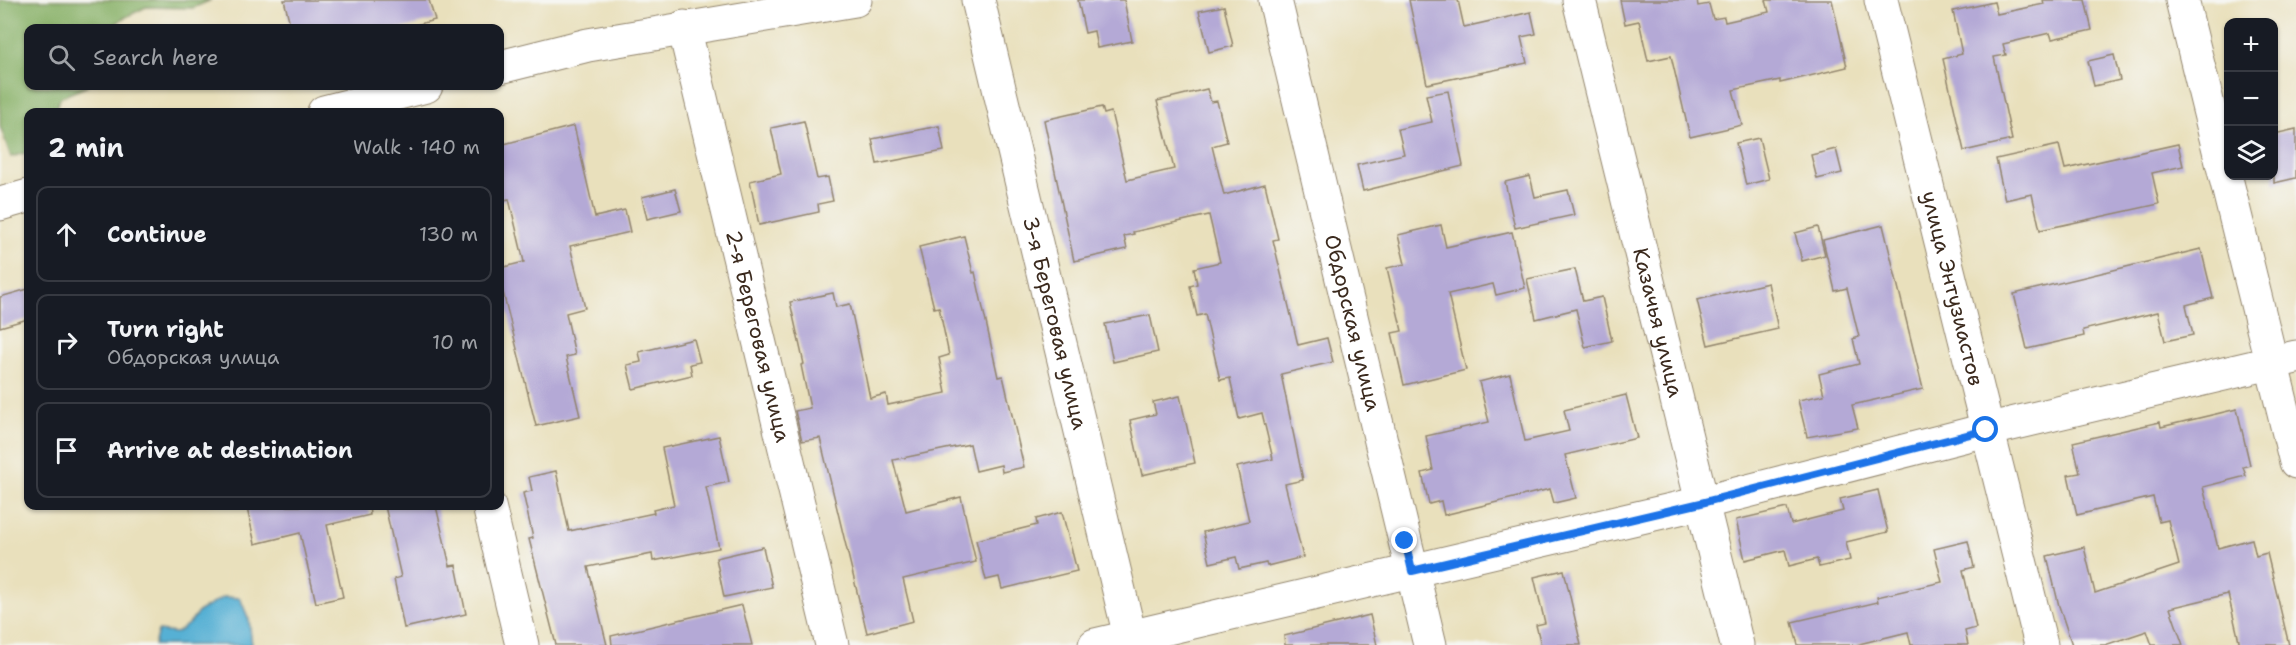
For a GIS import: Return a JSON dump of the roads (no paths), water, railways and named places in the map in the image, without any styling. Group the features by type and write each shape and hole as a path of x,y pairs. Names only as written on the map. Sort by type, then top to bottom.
{"street":[{"path":"504,66 588,45 855,0"},
{"name":"3-я Береговая улица","path":"978,0 1131,641"},
{"name":"Обдорская улица","path":"1275,0 1431,645"},
{"name":"Казачья улица","path":"1578,0 1737,645"},
{"name":"улица Энтузиастов","path":"1881,0 2041,645"},
{"path":"2182,0 2284,359 2296,462"},
{"name":"2-я Береговая улица","path":"684,27 832,645"},
{"path":"357,108 390,104 418,90"},
{"path":"0,204 24,197"},
{"path":"1095,645 1131,641 1412,571 1701,503 1986,430 2284,359"},
{"path":"490,510 522,645"}],"water":[{"path":"224,597 240,598 249,620 252,645 154,645 158,631 176,633 191,622 199,611"}]}
